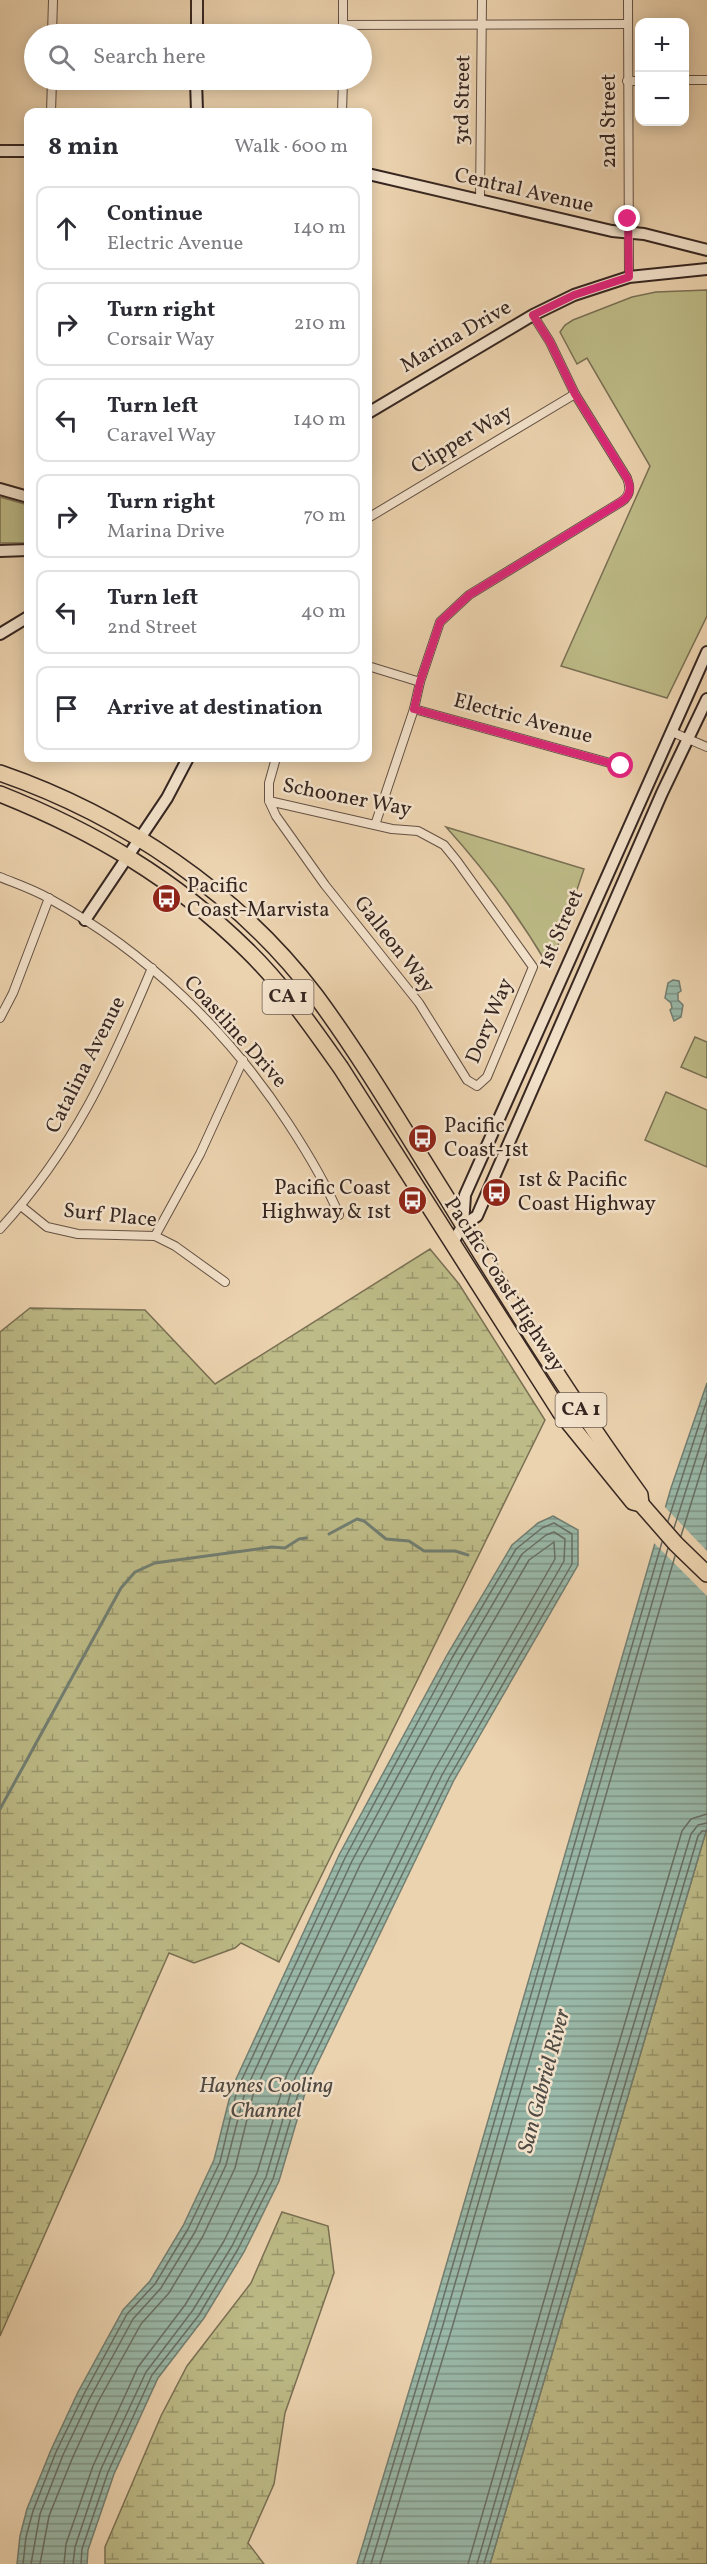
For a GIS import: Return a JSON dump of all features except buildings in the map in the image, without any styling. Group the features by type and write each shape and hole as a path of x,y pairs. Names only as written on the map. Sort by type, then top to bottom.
{"highway":[{"name":"Pacific Coast Highway","path":"0,773 57,796 139,839 207,887 234,909 273,948 314,995 356,1053 463,1225 600,1438 640,1495 642,1505 633,1502 560,1412 341,1068 307,1019 248,951 189,899 128,856 49,814 0,795"},
{"path":"49,814 57,796"},
{"name":"CA 1","path":"642,1505 707,1574"}],"main road":[{"path":"196,24 197,0"},
{"path":"196,90 197,108"},
{"path":"0,151 24,151"},
{"name":"Central Avenue","path":"372,175 612,231 628,232 707,250"},
{"name":"Marina Drive","path":"372,411 533,315 574,295 629,277 707,269"},
{"path":"0,489 24,496"},
{"path":"0,551 24,550"},
{"path":"0,634 24,619"},
{"name":"1st Street","path":"452,1244 463,1225 465,1195 707,652"},
{"name":"1st Street","path":"463,1225 477,1216 662,793 707,699"},
{"path":"85,920 166,798 186,762"}],"street":[{"path":"52,24 53,0"},
{"path":"343,24 344,0"},
{"name":"3rd Street","path":"480,201 482,0"},
{"name":"2nd Street","path":"628,0 629,277"},
{"path":"372,25 628,24"},
{"path":"689,81 707,80"},
{"path":"627,81 635,81"},
{"path":"51,108 52,90"},
{"path":"342,108 343,90"},
{"path":"375,825 440,622 469,595 621,502 630,489 627,478 575,394 550,342 533,315"},
{"name":"Clipper Way","path":"372,516 575,394"},
{"path":"372,667 420,682"},
{"name":"Electric Avenue","path":"414,709 621,766"},
{"path":"672,732 707,747"},
{"path":"269,801 269,783 275,762"},
{"name":"Schooner Way","path":"269,801 392,830 418,831 444,845 533,967"},
{"name":"Galleon Way","path":"269,801 276,816 325,885 419,1003 467,1080 477,1086"},
{"name":"Coastline Drive","path":"0,877 49,898 85,920 152,968 198,1010 266,1088 299,1139 339,1215"},
{"path":"0,1018 13,993 49,898"},
{"name":"Dory Way","path":"477,1086 487,1077 533,967"},
{"name":"Catalina Avenue","path":"0,1229 21,1206 68,1143 98,1090 152,968"},
{"path":"154,1236 200,1154 243,1060"},
{"name":"Surf Place","path":"21,1206 47,1227 78,1234 154,1236 175,1246 225,1282"}],"green space":[{"path":"707,290 707,616 667,698 561,666 650,466 587,358 577,364 560,332 573,320 632,297 656,292"},
{"path":"0,497 24,504 24,543 0,543"},
{"path":"446,827 584,869 550,969 502,895"},
{"path":"695,1037 707,1042 707,1078 681,1067"},
{"path":"666,1092 707,1110 707,1167 645,1140"},
{"path":"430,1249 459,1284 545,1420 279,1962 241,1943 235,1948 194,1963 169,1953 0,2336 0,1332 30,1308 145,1310 215,1384"},
{"path":"707,1828 707,2564 490,2564"},
{"path":"282,2212 328,2226 334,2273 285,2413 274,2484 248,2543 264,2564 105,2564 105,2547 161,2416 187,2366 251,2283"}],"water":[{"path":"673,980 679,981 681,991 678,993 678,1000 683,1005 681,1017 674,1021 670,1010 671,1003 665,998 668,983"},
{"name":"San Gabriel River","path":"707,1383 707,1828 490,2564 357,2564 430,2321 671,1488"},
{"name":"Haynes Cooling Channel","path":"553,1516 578,1530 578,1565 454,1780 308,2083 279,2181 244,2252 204,2318 158,2378 114,2474 88,2550 87,2564 17,2564 20,2536 27,2509 51,2450 78,2392 123,2310 150,2281 183,2226 214,2160 232,2088 339,1855 447,1655 512,1545 538,1523"}],"pier":[{"path":"663,1505 707,1551 707,1596 653,1542"}],"waterway":[{"path":"329,1534 357,1519 364,1521 386,1539 409,1541 424,1551 455,1551 468,1555"},
{"path":"0,1809 121,1588 135,1572 155,1563 272,1547 285,1548 299,1539 306,1538"}],"place":[{"name":"Pacific Coast-Marvista","path":"166,898"},
{"name":"Pacific Coast-1st","path":"423,1138"},
{"name":"1st & Pacific Coast Highway","path":"497,1192"},
{"name":"Pacific Coast Highway & 1st","path":"412,1200"}],"route":[{"path":"621,766 414,709 420,682 440,622 469,595 626,499 629,494 627,478 575,394 550,342 533,315 574,295 629,277 628,219"}]}
